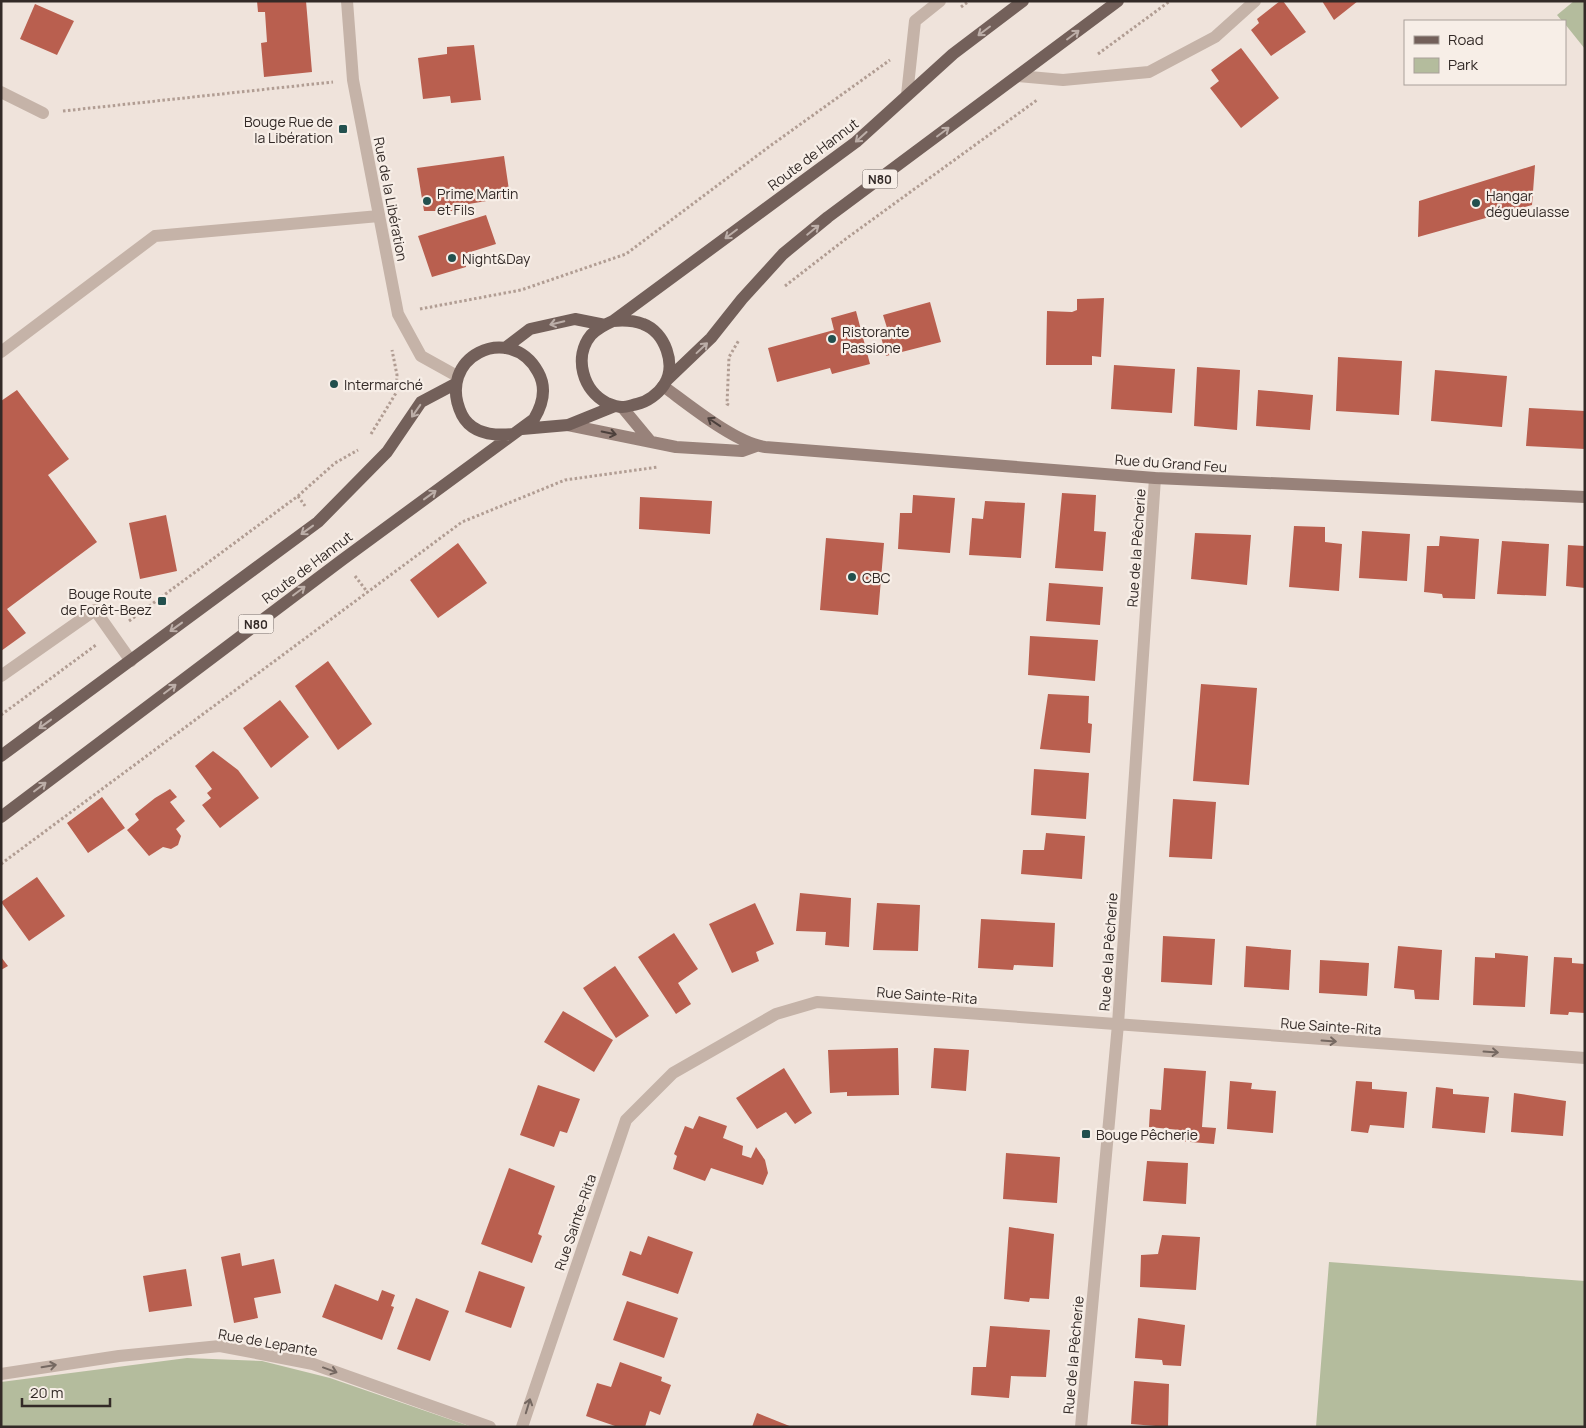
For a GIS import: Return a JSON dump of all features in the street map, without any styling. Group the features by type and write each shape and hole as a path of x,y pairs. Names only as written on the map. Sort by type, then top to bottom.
{"main road":[{"name":"Route de Hannut","path":"619,407 599,399 587,385 582,369 583,351 591,336 856,142 953,54 1023,1"},
{"name":"N80","path":"456,380 456,402 464,418 478,430 495,436 517,431 568,425 619,407 646,402 712,338 742,299 783,254 828,217 1118,1"},
{"path":"1,756 318,522 386,452 421,402 456,380 465,363 476,354 490,348 505,348 530,329 575,319 609,323 630,320 646,324 658,334 667,348 669,364 664,383"},
{"name":"Route de Hannut","path":"1,817 342,560 534,419 540,409 544,393 541,377 533,363 521,352 505,348"}],"street":[{"name":"Rue de la Libération","path":"347,1 353,80 398,314 421,356 456,380"},
{"path":"907,95 915,21 940,1"},
{"path":"1018,76 1063,80 1149,72 1215,37 1255,1"},
{"path":"1,92 43,113"},
{"path":"1,352 155,236 380,216"},
{"name":"Rue du Grand Feu","path":"664,383 718,426 756,446 1155,478 1585,497"},
{"path":"619,407 650,442"},
{"name":"Rue du Grand Feu","path":"568,425 676,447 742,451 756,446"},
{"name":"Rue de la Pêcherie","path":"1082,1427 1118,1024 1155,478"},
{"path":"1,676 95,610 131,661"},
{"name":"Rue Sainte-Rita","path":"522,1427 626,1120 673,1073 776,1014 817,1002 1280,1038 1585,1058"},
{"name":"Rue de Lepante","path":"1,1374 119,1356 220,1346 313,1364 490,1427"}],"path":[{"path":"953,13 969,1"},
{"path":"1094,58 1170,1"},
{"path":"398,314 521,290 626,254 770,146 914,42"},
{"path":"43,113 353,80"},
{"path":"777,292 847,238 1063,80"},
{"path":"732,408 727,404 729,357 743,334"},
{"path":"368,438 396,392 398,375 391,346"},
{"path":"1,714 298,496 335,463 364,446"},
{"path":"1,864 462,522 565,480 667,465"}],"green space":[{"path":"1574,1 1585,1 1585,49 1566,25 1566,20 1561,20 1557,15"},
{"path":"1329,1262 1585,1281 1585,1427 1316,1427"},
{"path":"187,1358 262,1361 330,1378 472,1427 1,1427 1,1382"}],"building":[{"path":"257,1 306,1 312,72 264,77 261,43 267,42 265,12 258,12"},
{"path":"1280,1 1283,1 1306,32 1271,56 1251,30 1259,23 1257,19"},
{"path":"1322,1 1358,1 1334,20"},
{"path":"35,4 74,21 57,55 20,39"},
{"path":"474,45 481,100 451,103 450,96 423,99 418,58 447,54 447,47"},
{"path":"1241,48 1279,98 1241,128 1210,88 1219,81 1211,70"},
{"path":"504,156 510,197 457,206 456,211 424,211 417,168"},
{"name":"Hangar dégueulasse","path":"1535,165 1532,205 1418,237 1419,201"},
{"path":"486,215 496,244 464,254 466,267 432,277 418,236"},
{"path":"1104,298 1101,357 1092,356 1092,365 1046,365 1047,311 1072,312 1077,310 1077,299"},
{"path":"930,302 941,342 886,356 880,333 888,331 883,315"},
{"name":"Ristorante Passione","path":"856,311 870,364 832,374 830,368 777,382 768,348 834,330 831,318"},
{"path":"1338,357 1402,361 1399,415 1336,411"},
{"path":"1114,365 1175,369 1172,413 1111,409"},
{"path":"1197,367 1240,370 1237,430 1194,426"},
{"path":"1435,370 1507,376 1502,427 1431,421"},
{"path":"17,390 69,459 48,475 97,542 7,609 26,633 1,651 1,401"},
{"path":"1258,390 1313,395 1310,430 1256,426"},
{"path":"1529,408 1585,411 1585,449 1526,446"},
{"path":"1062,493 1096,495 1094,531 1106,532 1103,571 1055,568"},
{"path":"913,495 955,498 950,553 898,549 900,513 912,513"},
{"path":"640,497 712,501 710,534 639,529"},
{"path":"985,501 1025,503 1021,558 969,555 972,518 983,519"},
{"path":"166,515 177,571 140,579 129,523"},
{"path":"1294,526 1325,527 1325,542 1342,544 1339,591 1289,587"},
{"path":"1362,531 1410,534 1407,581 1359,578"},
{"path":"1195,533 1251,535 1247,585 1191,579"},
{"path":"1440,536 1479,539 1475,599 1443,598 1442,594 1424,592 1427,546 1439,546"},
{"name":"CBC","path":"826,538 884,543 878,615 820,610"},
{"path":"1502,541 1549,544 1546,596 1497,594"},
{"path":"458,543 487,583 438,618 410,580"},
{"path":"1568,545 1585,546 1585,588 1566,586"},
{"path":"1049,583 1103,587 1100,625 1046,621"},
{"path":"1030,636 1098,640 1095,681 1028,675"},
{"path":"328,661 372,724 338,750 295,686"},
{"path":"1201,684 1257,688 1249,785 1193,781"},
{"path":"1048,694 1089,696 1088,723 1092,724 1090,753 1040,749"},
{"path":"280,700 309,737 271,768 243,728"},
{"path":"213,751 238,770 259,798 220,828 202,805 211,798 207,793 212,789 195,766"},
{"path":"1034,769 1089,773 1086,819 1031,815"},
{"path":"170,789 177,797 170,802 185,821 176,829 181,836 178,845 171,849 163,847 149,856 127,830 139,820 135,814"},
{"path":"102,797 125,828 88,853 67,823"},
{"path":"1173,799 1216,802 1212,859 1169,857"},
{"path":"1046,833 1085,836 1082,879 1021,874 1023,850 1044,850"},
{"path":"37,877 65,916 29,941 1,902"},
{"path":"800,893 851,898 849,947 825,945 826,932 796,931"},
{"path":"755,903 774,944 756,952 759,961 732,973 709,924"},
{"path":"877,903 920,905 918,951 873,950"},
{"path":"981,919 1055,923 1053,967 1014,965 1013,970 978,968"},
{"path":"674,933 698,969 678,983 691,1004 676,1014 638,957"},
{"path":"1163,936 1215,939 1212,985 1161,982"},
{"path":"1246,946 1291,950 1289,990 1244,987"},
{"path":"1398,946 1442,950 1439,1000 1415,999 1414,990 1394,988"},
{"path":"1495,953 1528,956 1525,1007 1473,1005 1475,957 1495,958"},
{"path":"1,957 8,966 1,970"},
{"path":"1554,957 1572,958 1572,963 1585,964 1585,1013 1569,1012 1568,1015 1550,1014"},
{"path":"1320,960 1369,963 1367,996 1319,993"},
{"path":"615,966 649,1016 616,1038 583,988"},
{"path":"563,1011 613,1040 594,1072 544,1042"},
{"path":"898,1048 899,1095 847,1096 847,1092 830,1093 828,1050"},
{"path":"934,1048 969,1050 966,1091 931,1088"},
{"path":"784,1068 812,1113 795,1124 786,1112 757,1129 736,1098"},
{"path":"1164,1068 1206,1071 1202,1127 1216,1128 1214,1144 1179,1141 1180,1130 1149,1127 1150,1109 1161,1110"},
{"path":"1230,1081 1252,1083 1251,1089 1276,1091 1273,1133 1227,1129"},
{"path":"1356,1081 1372,1082 1372,1089 1407,1092 1404,1128 1370,1125 1368,1133 1351,1131"},
{"path":"538,1085 580,1099 567,1133 560,1131 554,1147 520,1135"},
{"path":"1436,1087 1453,1089 1453,1094 1489,1097 1485,1133 1432,1128"},
{"path":"1514,1093 1566,1101 1563,1136 1511,1132"},
{"path":"699,1116 727,1126 723,1138 743,1146 742,1155 751,1158 756,1147 765,1160 768,1173 763,1185 711,1168 705,1181 673,1169 677,1156 674,1154 685,1126 693,1129"},
{"path":"1006,1153 1060,1157 1057,1203 1003,1199"},
{"path":"1147,1161 1188,1163 1186,1204 1143,1201"},
{"path":"509,1168 555,1186 538,1234 542,1236 532,1263 481,1244"},
{"path":"1009,1227 1054,1234 1049,1299 1030,1298 1029,1302 1004,1299"},
{"path":"1162,1235 1200,1237 1196,1290 1140,1287 1141,1255 1158,1254"},
{"path":"648,1236 693,1252 678,1294 622,1275 630,1251 641,1255"},
{"path":"240,1253 242,1266 274,1259 281,1293 254,1298 258,1318 234,1323 221,1257"},
{"path":"186,1269 192,1306 149,1312 143,1276"},
{"path":"479,1271 525,1287 511,1328 465,1312"},
{"path":"335,1284 378,1301 382,1290 395,1295 391,1306 394,1307 382,1340 322,1317"},
{"path":"416,1298 449,1311 430,1361 397,1349"},
{"path":"627,1301 678,1318 664,1358 613,1340"},
{"path":"1138,1318 1185,1325 1181,1366 1163,1365 1162,1360 1135,1358"},
{"path":"990,1326 1050,1330 1046,1377 1011,1376 1009,1398 971,1395 973,1367 986,1367"},
{"path":"620,1362 662,1377 661,1381 671,1385 660,1415 650,1411 645,1427 618,1427 586,1416 597,1383 611,1387"},
{"path":"1134,1381 1169,1384 1168,1427 1131,1424"},
{"path":"757,1413 792,1427 752,1427"}],"place":[{"name":"Bouge Rue de la Libération","path":"343,129"},
{"name":"Prime Martin et Fils","path":"427,201"},
{"name":"Hangar dégueulasse","path":"1476,203"},
{"name":"Night&Day","path":"452,258"},
{"name":"Ristorante Passione","path":"832,339"},
{"name":"Intermarché","path":"334,384"},
{"name":"CBC","path":"852,577"},
{"name":"Bouge Route de Forêt-Beez","path":"162,601"},
{"name":"Bouge Pêcherie","path":"1086,1134"}]}
